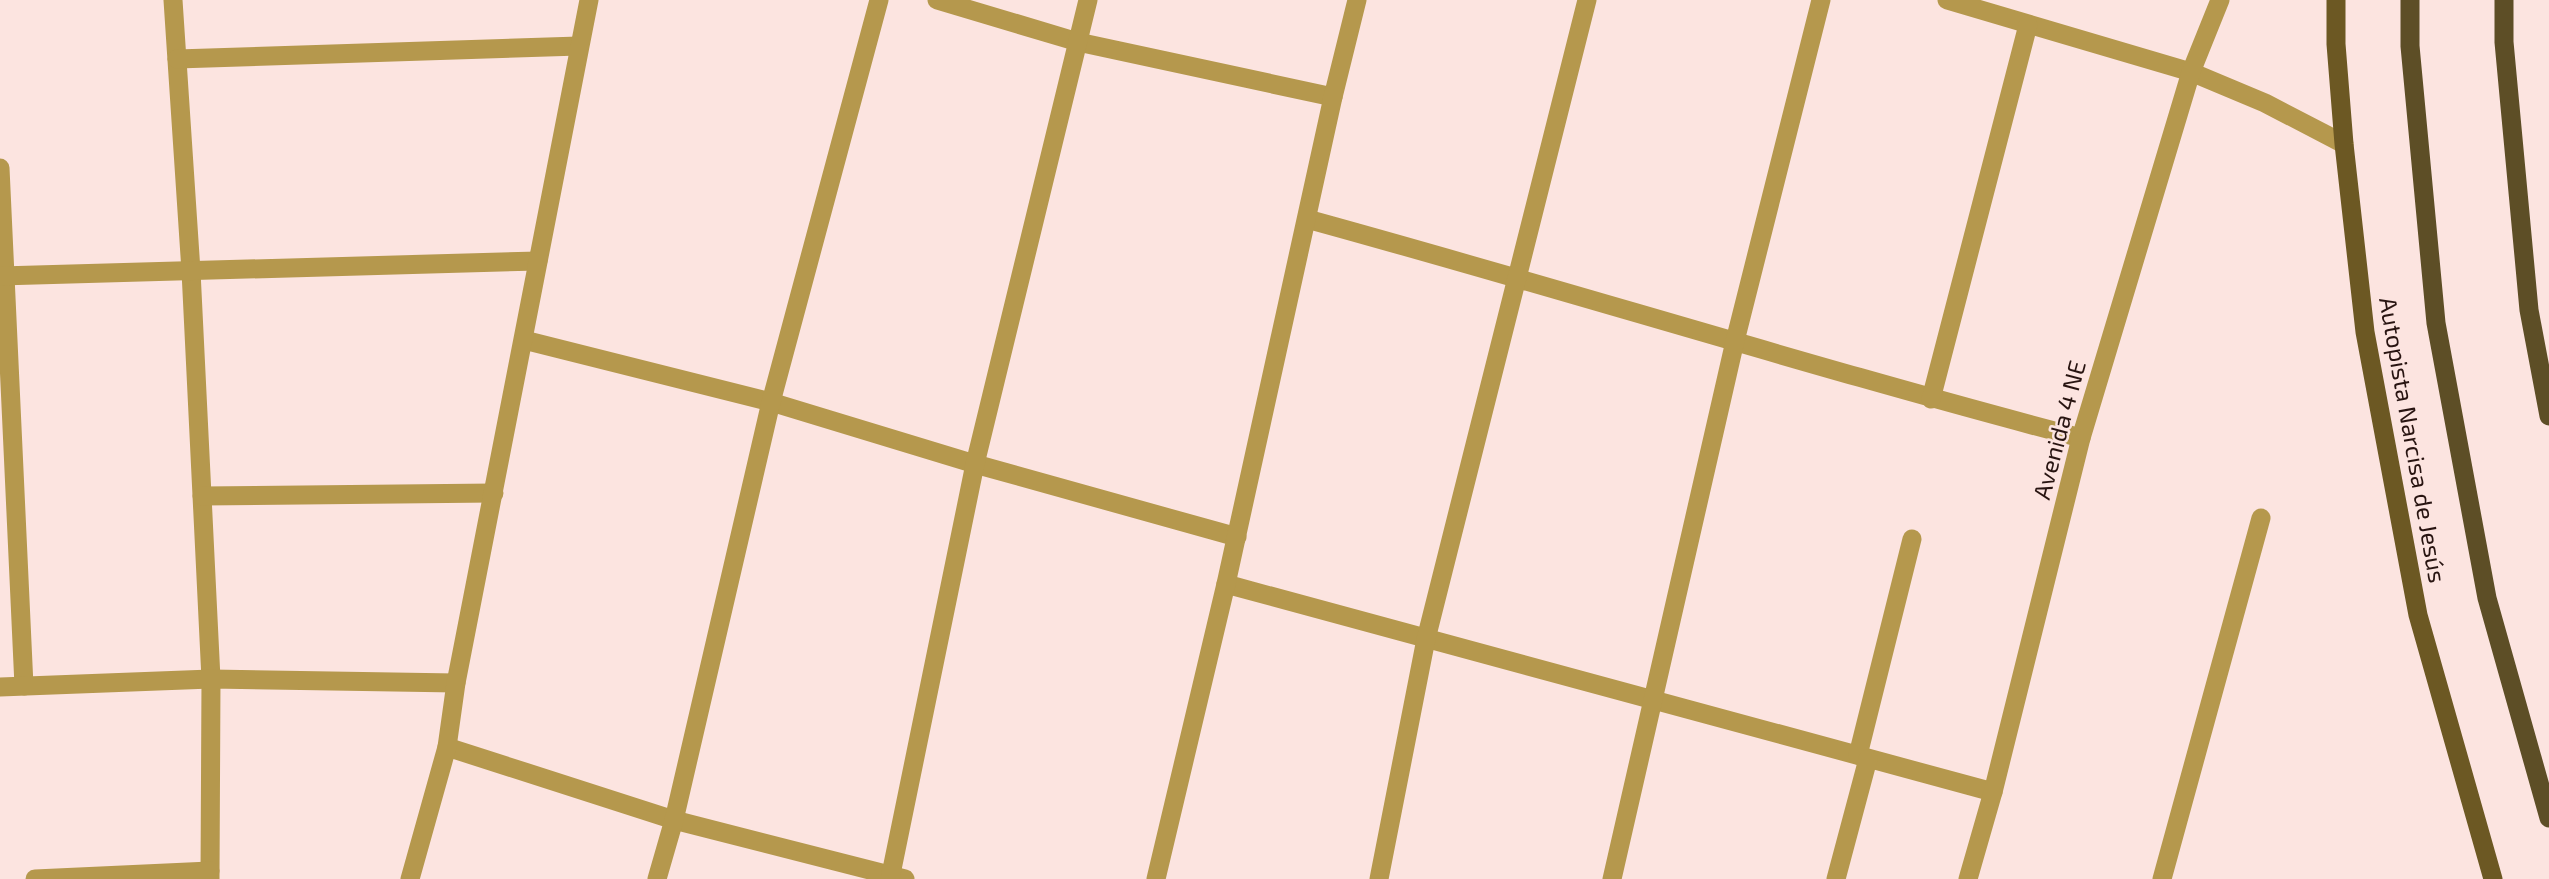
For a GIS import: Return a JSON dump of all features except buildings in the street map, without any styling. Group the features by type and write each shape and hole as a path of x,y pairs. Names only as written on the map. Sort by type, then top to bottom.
{"highway":[{"name":"Autopista Narcisa de Jesús","path":"2410,0 2410,46 2436,323 2487,598 2549,818"},
{"path":"2504,0 2504,43 2529,310 2549,416"}],"main road":[{"name":"Autopista Narcisa de Jesús","path":"2336,0 2336,44 2344,144 2365,332 2418,615 2493,879"}],"street":[{"path":"35,879 210,875 211,679 191,271 173,0"},
{"path":"410,879 447,747 456,683 589,0"},
{"path":"657,879 674,820 771,402 879,0"},
{"path":"937,0 1078,42 1333,97"},
{"path":"447,747 674,820 895,878 975,464 1088,0"},
{"path":"1156,879 1237,537 1333,97 1357,0"},
{"path":"1379,879 1426,639 1587,0"},
{"path":"1612,879 1735,341 1821,0"},
{"path":"1947,0 2191,72 2265,103 2344,144"},
{"name":"Avenida 4 NE","path":"1968,879 1993,792 2081,438 2191,72 2220,0"},
{"path":"1931,399 2028,25"},
{"path":"177,59 579,46"},
{"path":"0,168 24,686"},
{"path":"1307,219 1516,276 1931,399 2081,438"},
{"path":"3,276 538,261"},
{"path":"524,341 771,402 975,464 1237,537"},
{"path":"202,496 494,493"},
{"path":"2162,879 2260,518"},
{"path":"1836,879 1912,539"},
{"path":"1226,584 1993,792"},
{"path":"0,687 211,679 456,683"}]}
